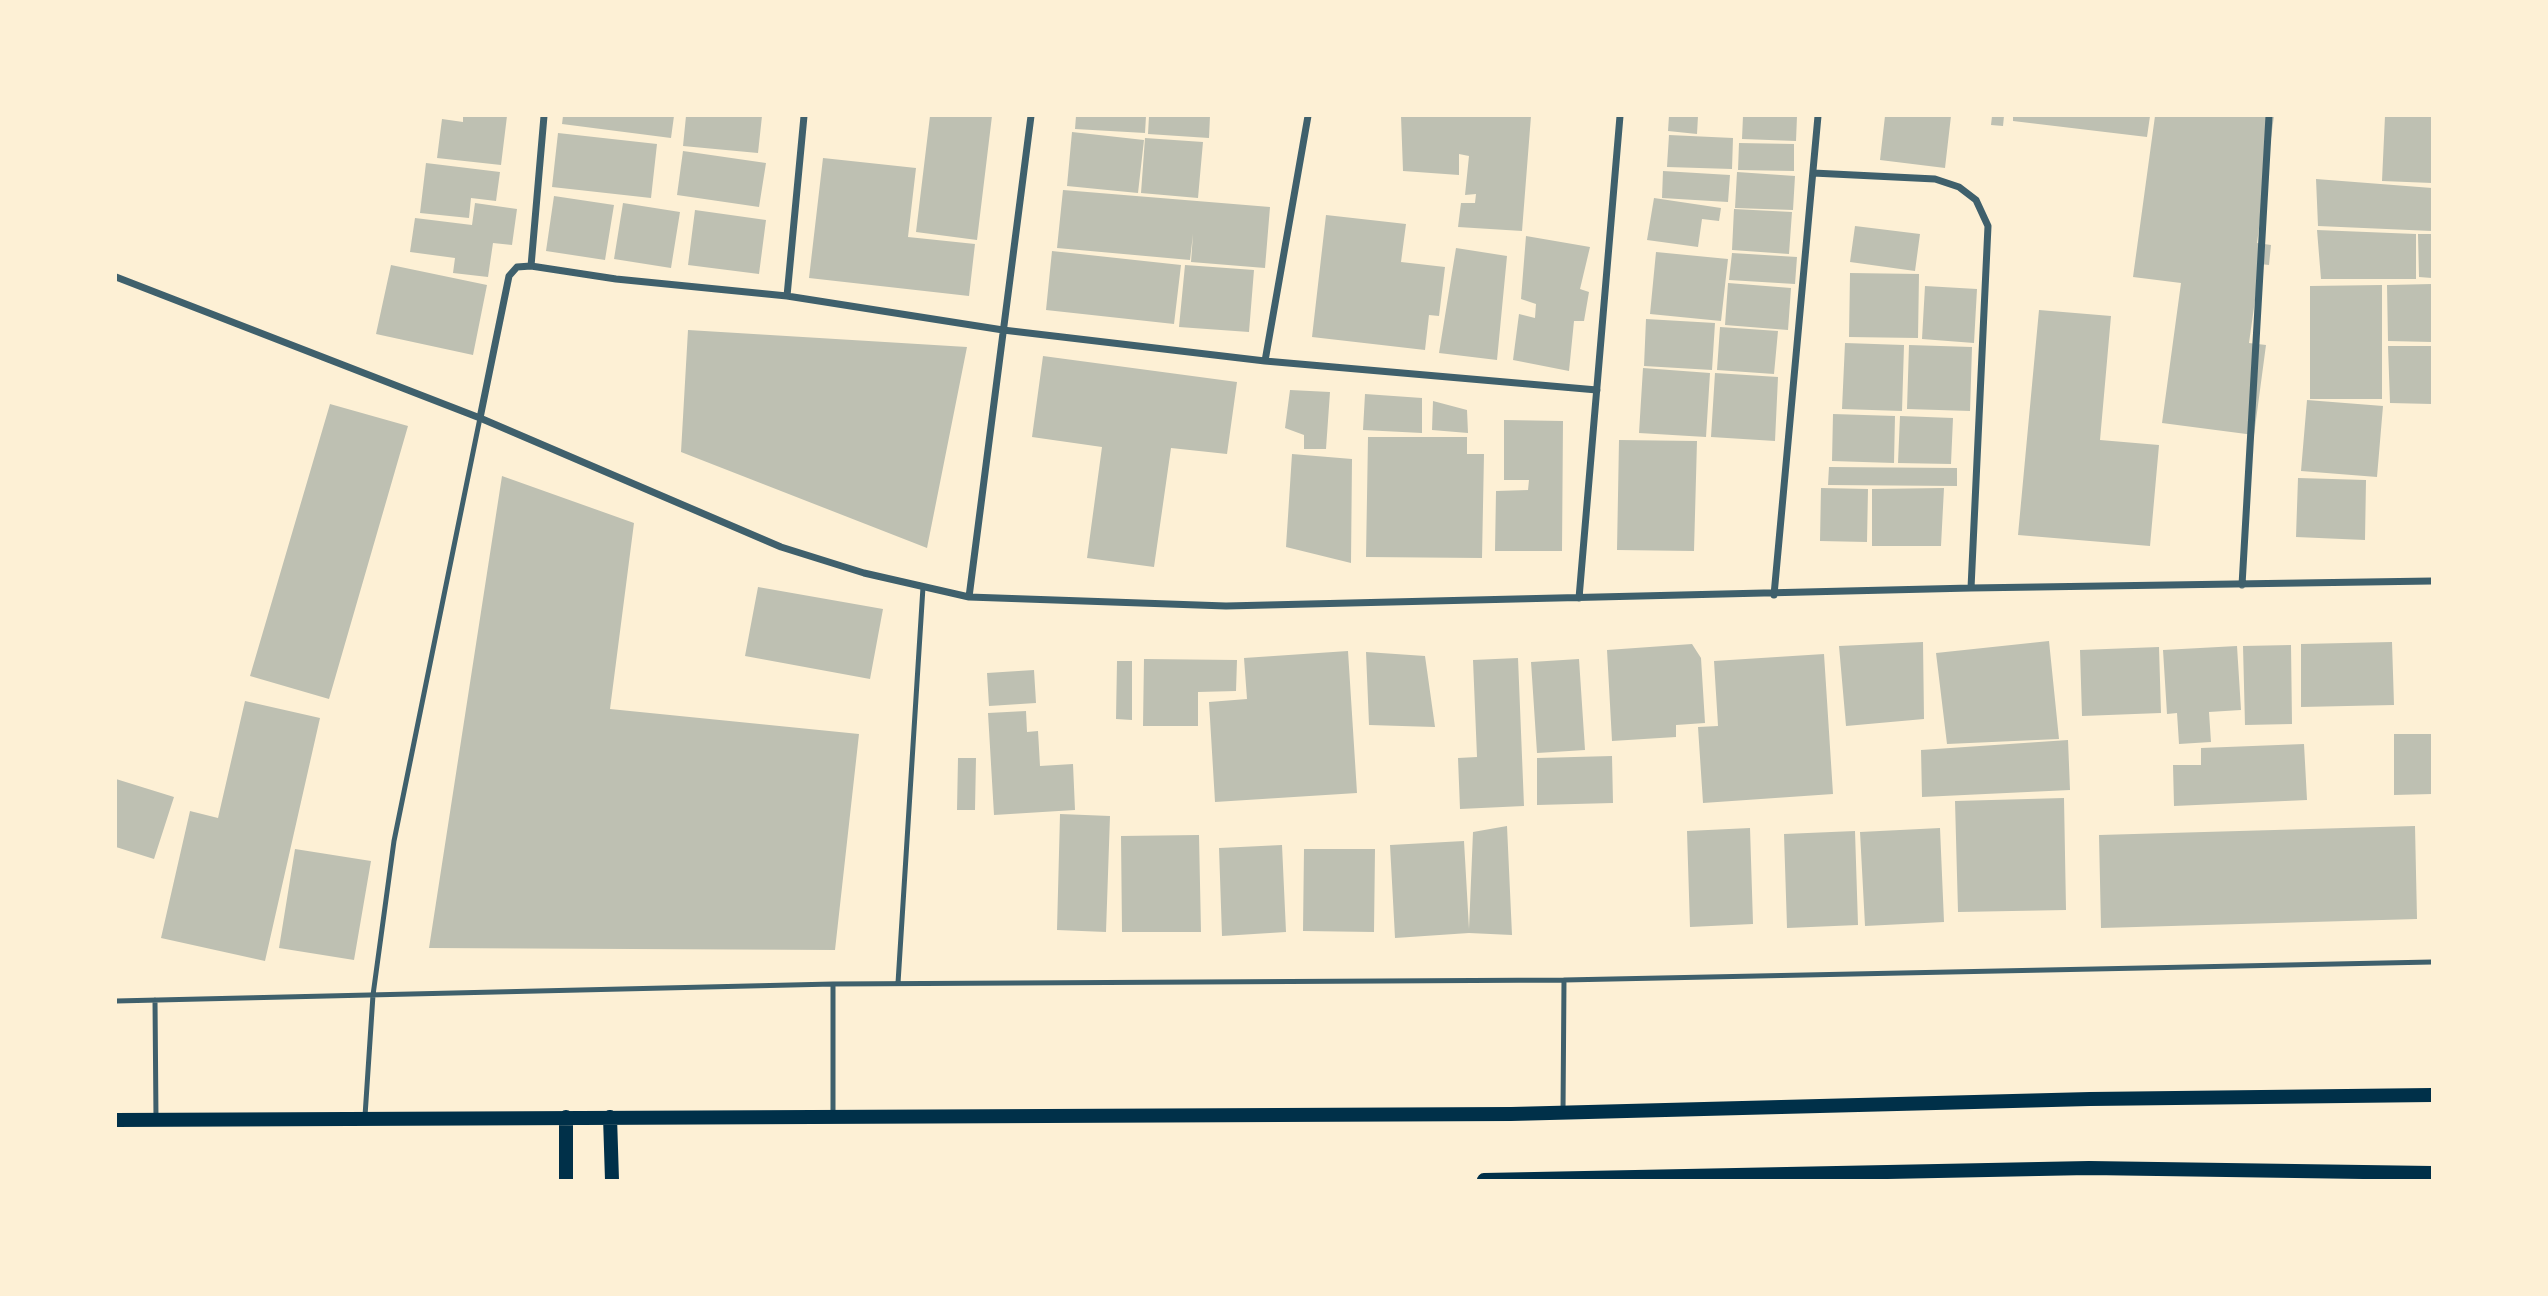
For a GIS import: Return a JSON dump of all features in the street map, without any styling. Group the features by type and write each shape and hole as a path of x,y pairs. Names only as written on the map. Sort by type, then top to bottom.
{"main road":[{"path":"116,1120 1563,1112 2090,1099 2432,1095"},
{"path":"566,1117 566,1181"},
{"path":"610,1117 612,1181"},
{"path":"1484,1181 2090,1168 2432,1173"}],"street":[{"path":"531,266 544,116"},
{"path":"787,296 804,116"},
{"path":"969,597 1031,116"},
{"path":"1265,361 1308,116"},
{"path":"1579,598 1620,116"},
{"path":"1774,595 1818,116"},
{"path":"2242,585 2269,116"},
{"path":"1813,173 1935,179 1959,187 1976,200 1988,226 1971,588"},
{"path":"480,418 509,276 517,267 531,266 616,279 787,296 1003,331 1265,361 1597,390"},
{"path":"116,277 480,418 781,547 864,573 969,597 1226,606 1774,595 1971,588 2432,581"}],"lane":[{"path":"364,1119 373,995 394,841 480,418"},
{"path":"898,983 923,587"},
{"path":"116,1001 833,984 1564,980 2432,962"},
{"path":"1563,1112 1564,980"},
{"path":"833,984 833,1114"},
{"path":"155,1000 156,1119"}],"building":[{"path":"463,116 507,116 501,165 437,158 442,119 463,122"},
{"path":"563,116 674,116 671,138 562,124"},
{"path":"686,116 762,116 758,153 683,146"},
{"path":"930,116 992,116 977,240 916,232"},
{"path":"1076,116 1146,116 1145,133 1075,129"},
{"path":"1149,116 1210,116 1209,138 1148,134"},
{"path":"1401,116 1531,116 1522,231 1458,227 1461,203 1475,203 1476,194 1465,195 1469,156 1459,154 1459,175 1403,171"},
{"path":"1669,116 1698,116 1697,134 1668,131"},
{"path":"1743,116 1797,116 1796,141 1742,139"},
{"path":"1885,116 1951,116 1945,168 1880,160"},
{"path":"1992,116 2004,116 2003,126 1991,125"},
{"path":"2013,116 2150,116 2147,137 2013,121"},
{"path":"2155,116 2274,116 2257,243 2271,245 2269,265 2260,264 2249,343 2266,345 2254,435 2162,423 2181,283 2133,277"},
{"path":"2385,116 2432,116 2432,183 2382,181"},
{"path":"1072,132 1144,140 1138,193 1067,186"},
{"path":"558,133 657,144 651,198 552,187"},
{"path":"1669,135 1733,138 1732,169 1667,167"},
{"path":"1145,138 1203,142 1198,198 1141,193"},
{"path":"1739,143 1794,144 1794,171 1738,170"},
{"path":"683,151 766,163 759,207 677,195"},
{"path":"823,158 916,168 908,237 975,244 969,296 809,278"},
{"path":"426,163 500,172 496,201 471,198 469,218 420,213"},
{"path":"1663,171 1730,175 1728,202 1662,198"},
{"path":"1737,172 1795,176 1793,210 1735,208"},
{"path":"2316,179 2432,188 2432,231 2318,226"},
{"path":"1063,190 1270,207 1265,268 1191,262 1193,234 1190,260 1057,248"},
{"path":"554,196 614,205 605,260 546,251"},
{"path":"1654,198 1721,208 1719,221 1702,219 1698,247 1647,240"},
{"path":"475,203 517,209 512,245 493,243 488,277 453,273 455,258 410,252 415,218 472,225"},
{"path":"623,203 680,212 671,268 614,259"},
{"path":"1734,209 1792,212 1789,254 1732,250"},
{"path":"695,210 766,220 759,274 688,265"},
{"path":"1326,215 1406,224 1401,262 1445,267 1439,316 1429,315 1425,350 1312,337"},
{"path":"1855,226 1920,234 1915,271 1850,262"},
{"path":"2317,230 2416,234 2416,279 2321,279"},
{"path":"2418,234 2432,234 2432,278 2419,277"},
{"path":"1526,236 1590,247 1580,289 1589,292 1584,321 1574,321 1569,371 1513,360 1519,314 1535,318 1536,304 1521,299"},
{"path":"1456,248 1507,256 1497,360 1439,353"},
{"path":"1052,251 1181,265 1174,324 1046,310"},
{"path":"1656,252 1728,259 1721,321 1650,314"},
{"path":"1732,253 1797,257 1795,284 1729,280"},
{"path":"391,265 487,285 473,355 376,334"},
{"path":"1185,265 1254,270 1249,332 1179,327"},
{"path":"1850,273 1919,274 1918,338 1849,337"},
{"path":"1728,283 1791,288 1788,330 1725,325"},
{"path":"2432,284 2432,342 2388,341 2387,285"},
{"path":"2382,285 2382,399 2310,399 2310,286"},
{"path":"1925,286 1977,289 1974,343 1922,339"},
{"path":"2039,310 2111,316 2100,440 2159,445 2150,546 2018,535"},
{"path":"1646,319 1715,323 1712,370 1644,366"},
{"path":"1720,327 1778,331 1774,374 1717,370"},
{"path":"688,330 967,347 927,548 681,452"},
{"path":"1845,343 1904,345 1902,411 1842,409"},
{"path":"1909,345 1972,347 1970,411 1907,409"},
{"path":"2388,346 2432,346 2432,404 2390,403"},
{"path":"1043,356 1237,382 1227,454 1171,448 1154,567 1087,558 1102,447 1032,437"},
{"path":"1643,368 1710,373 1706,437 1639,433"},
{"path":"1715,373 1778,377 1775,441 1711,437"},
{"path":"1290,390 1330,392 1326,449 1304,449 1304,435 1285,428"},
{"path":"1365,394 1422,398 1422,433 1363,430"},
{"path":"2307,400 2383,406 2377,477 2301,471"},
{"path":"1433,401 1467,410 1468,433 1432,430"},
{"path":"330,404 408,426 329,699 250,676"},
{"path":"1833,414 1895,416 1894,463 1832,461"},
{"path":"1900,416 1953,418 1951,464 1898,463"},
{"path":"1504,420 1563,421 1562,551 1495,551 1496,491 1528,490 1529,480 1504,480"},
{"path":"1368,437 1467,437 1467,454 1484,454 1482,558 1366,557"},
{"path":"1619,440 1697,441 1694,551 1617,550"},
{"path":"1292,454 1352,459 1351,563 1286,547"},
{"path":"1829,467 1957,468 1957,486 1828,485"},
{"path":"502,476 634,523 610,709 859,734 835,950 429,948"},
{"path":"2298,478 2366,480 2365,540 2296,537"},
{"path":"1821,488 1868,489 1867,542 1820,541"},
{"path":"1944,488 1941,546 1872,546 1872,489"},
{"path":"758,587 883,609 870,679 745,656"},
{"path":"2049,641 2059,739 1947,744 1936,653"},
{"path":"1923,642 1924,719 1846,726 1839,646"},
{"path":"2392,642 2394,705 2301,707 2301,644"},
{"path":"1692,644 1701,658 1705,723 1676,725 1676,737 1612,741 1607,650"},
{"path":"2291,645 2292,724 2245,725 2243,646"},
{"path":"2237,646 2241,710 2209,712 2211,742 2179,744 2177,713 2167,714 2163,650"},
{"path":"2159,647 2161,713 2082,716 2080,650"},
{"path":"1348,651 1357,793 1215,802 1209,702 1247,699 1244,658"},
{"path":"1366,652 1425,656 1435,727 1369,725"},
{"path":"1824,654 1833,794 1703,803 1698,727 1718,726 1714,661"},
{"path":"1518,658 1524,806 1460,809 1458,758 1477,757 1473,660"},
{"path":"1144,659 1237,660 1236,691 1198,692 1198,726 1143,726"},
{"path":"1579,659 1585,750 1537,753 1531,662"},
{"path":"1117,661 1132,661 1132,720 1116,719"},
{"path":"1034,670 1036,703 989,706 987,673"},
{"path":"245,701 320,718 265,961 161,938 190,811 218,818"},
{"path":"1026,711 1027,732 1038,731 1040,766 1073,764 1075,810 994,815 988,713"},
{"path":"2394,734 2432,734 2432,794 2394,795"},
{"path":"2068,740 2070,790 1922,797 1921,750"},
{"path":"2304,744 2307,800 2174,806 2173,765 2201,765 2201,748"},
{"path":"1612,756 1613,803 1537,805 1537,758"},
{"path":"958,758 976,758 975,810 957,810"},
{"path":"116,779 174,797 154,859 116,847"},
{"path":"2064,798 2066,910 1958,912 1955,801"},
{"path":"1060,814 1110,816 1106,932 1057,930"},
{"path":"1507,826 1512,935 1469,933 1395,938 1390,845 1464,841 1469,929 1473,832"},
{"path":"2415,826 2417,919 2101,928 2099,835"},
{"path":"1750,828 1753,924 1690,927 1687,831"},
{"path":"1940,828 1944,922 1865,926 1860,832"},
{"path":"1855,831 1858,925 1787,928 1784,834"},
{"path":"1199,835 1201,932 1122,932 1121,836"},
{"path":"1282,845 1286,932 1222,936 1219,848"},
{"path":"295,849 371,861 354,960 279,948"},
{"path":"1304,849 1375,849 1374,932 1303,931"}]}
